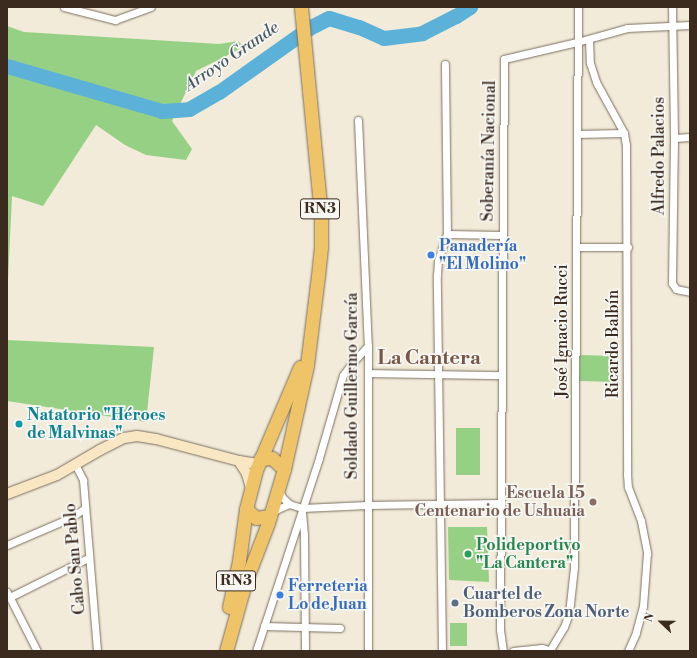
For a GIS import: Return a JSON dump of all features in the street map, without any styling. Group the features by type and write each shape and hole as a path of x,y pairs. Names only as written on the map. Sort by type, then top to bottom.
{"highway":[{"name":"RN3","path":"226,651 246,583 279,488 284,469 307,365 321,246 321,215 309,75 301,7"},
{"name":"RN3","path":"218,651 236,580 246,509 251,488 259,462 298,373 309,343"},
{"path":"259,462 272,458 284,469"},
{"path":"246,509 256,518 270,514"}],"street":[{"path":"64,7 115,20 150,7"},
{"name":"José Ignacio Rucci","path":"551,651 569,614 574,567 578,7"},
{"name":"Alfredo Palacios","path":"672,7 674,138 672,283 676,289 690,292"},
{"path":"577,42 627,28 672,24 690,25"},
{"name":"Ricardo Balbín","path":"589,39 590,63 596,82 624,133 626,145 628,248 627,474 628,487 643,528 647,553 643,606 636,633 628,651"},
{"name":"Soberanía Nacional","path":"503,651 500,629 500,504 504,59 577,42"},
{"path":"442,651 437,275 438,261 447,234 445,64"},
{"name":"Soldado Guillermo García","path":"358,120 368,346 368,651"},
{"path":"577,134 624,133"},
{"path":"674,138 690,137"},
{"path":"447,234 502,235"},
{"path":"577,247 628,248"},
{"path":"256,651 343,375 368,346"},
{"path":"368,373 501,375"},
{"path":"7,494 76,466 100,450 124,438 137,436 156,439 239,461 259,462"},
{"path":"239,461 247,474 251,488"},
{"name":"Cabo San Pablo","path":"76,466 83,480 88,558 97,651"},
{"path":"279,488 282,497 289,504 302,508 367,505 500,504"},
{"path":"270,514 289,504"},
{"path":"7,545 72,517 85,508"},
{"path":"302,508 304,536 305,651"},
{"path":"37,651 8,594 88,558"},
{"path":"264,626 340,628"},
{"path":"513,651 542,648 551,651"}],"green space":[{"path":"7,26 24,32 219,44 238,41 244,47 196,71 172,121 192,149 186,160 146,155 125,145 96,125 43,206 12,196 7,302"},
{"path":"7,340 154,347 146,422 7,401"},
{"path":"580,355 615,356 615,382 579,381"},
{"path":"456,428 480,428 480,475 456,475"},
{"name":"Polideportivo \"La Cantera\"","path":"448,527 487,527 489,582 449,580"},
{"path":"450,623 467,623 467,646 450,646"}],"waterway":[{"name":"Arroyo Grande","path":"7,66 162,111 189,109 219,92 309,28 329,18 359,27 384,38 422,33 456,16 470,7"}],"place":[{"name":"Panadería \"El Molino\"","path":"431,255"},
{"name":"Natatorio \"Héroes de Malvinas\"","path":"19,424"},
{"name":"Escuela 15 Centenario de Ushuaia","path":"593,502"},
{"name":"Polideportivo \"La Cantera\"","path":"468,554"},
{"name":"Ferreteria Lo de Juan","path":"280,595"},
{"name":"Cuartel de Bomberos Zona Norte","path":"455,603"}],"district":[{"name":"La Cantera","path":"429,358"}]}
